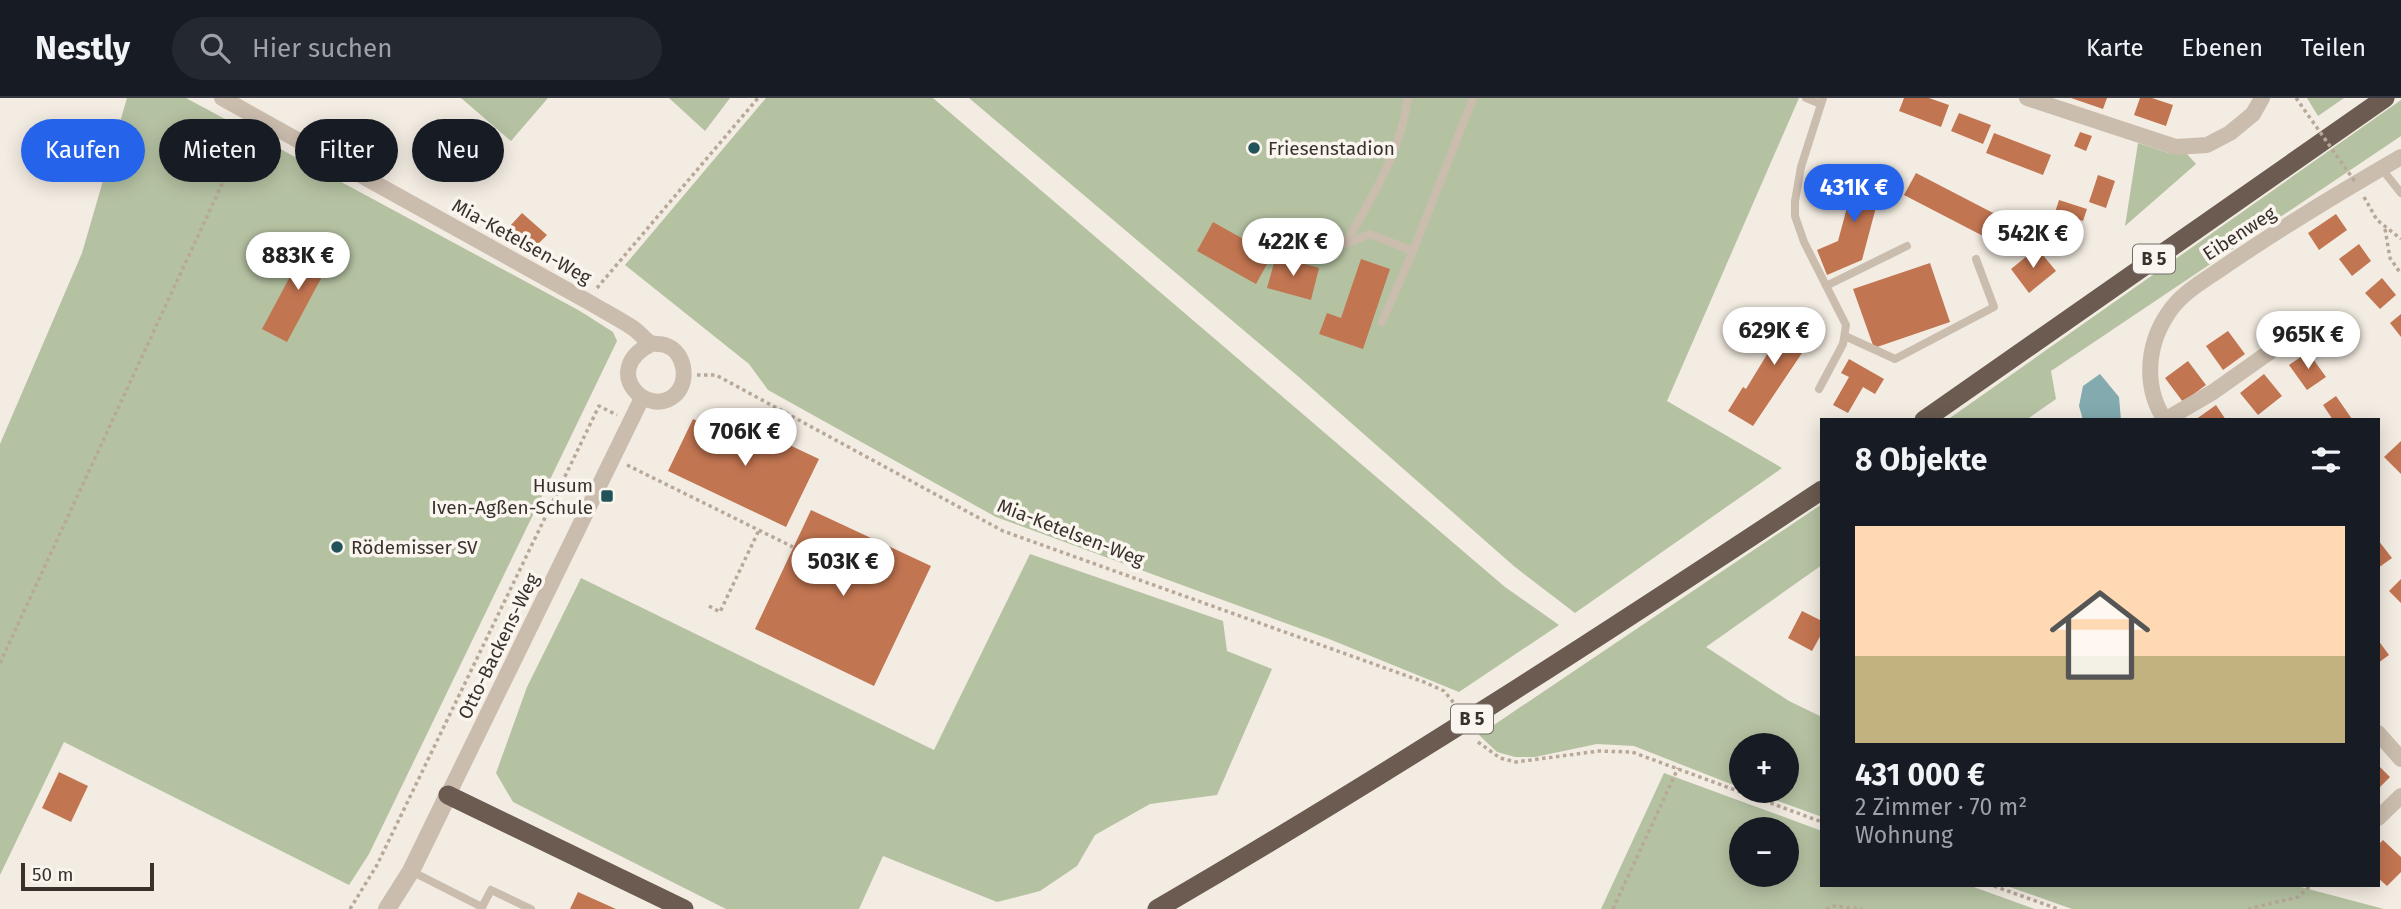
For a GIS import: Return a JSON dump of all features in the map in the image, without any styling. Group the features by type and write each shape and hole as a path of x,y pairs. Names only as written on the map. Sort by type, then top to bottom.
{"highway":[{"name":"B 5","path":"1927,418 2385,98"},
{"name":"B 5","path":"1157,909 1312,819 1556,667 1820,491"},
{"path":"448,795 684,909"}],"street":[{"name":"Mia-Ketelsen-Weg","path":"222,98 587,301 633,328 651,344 666,345 680,357 691,379"},
{"path":"2027,98 2176,147 2207,145 2230,133 2253,114 2262,98"},
{"name":"Eibenweg","path":"2164,418 2154,403 2149,369 2167,315 2185,294 2356,183 2401,157"},
{"path":"651,344 635,352 627,366 630,386 642,398 660,401 676,393 691,379"},
{"path":"2168,418 2214,392 2271,351"},
{"name":"Otto-Backens-Weg","path":"387,909 411,871 642,398"},
{"path":"2380,735 2401,759"},
{"path":"2380,816 2401,796"}],"lane":[{"path":"1345,244 1386,172 1403,132 1408,98"},
{"path":"1382,322 1473,98"},
{"path":"1806,98 1822,101 1801,167 1795,216 1804,242 1846,325 1844,336 1819,389"},
{"path":"2381,168 2401,193"},
{"path":"1311,253 1370,234 1413,251"},
{"path":"1826,286 1907,246"},
{"path":"1844,336 1895,359 1994,307 1976,260"},
{"path":"411,871 482,908 491,890 531,909"}],"path":[{"path":"587,301 758,98"},
{"path":"2296,98 2385,229 2390,258 2401,274"},
{"path":"0,663 254,116"},
{"path":"2385,229 2401,239"},
{"name":"Mia-Ketelsen-Weg","path":"691,379 716,375 1003,531 1424,682 1444,691 1454,703"},
{"path":"350,909 377,865 599,406 631,421"},
{"path":"613,458 793,547"},
{"path":"709,606 720,612 759,530"},
{"path":"1478,742 1500,758 1516,762 1599,751 1632,752 1820,821"},
{"path":"1613,909 1678,768"},
{"path":"1997,887 2058,909"},
{"path":"2248,909 2298,897 2309,887"},
{"path":"1826,909 1834,906 1862,909"}],"green space":[{"name":"Rödemisser SV","path":"127,98 186,98 225,119 159,119 159,182 281,182 281,149 295,157 295,182 341,182 580,311 613,332 617,341 369,854 349,885 64,742 0,875 0,444 82,253 103,182 145,182 145,119 121,119"},
{"path":"461,98 548,98 511,141 504,135 504,119 485,119"},
{"path":"669,98 730,98 705,131"},
{"path":"766,98 933,98 1505,587 1559,625 1459,692 1329,639 996,517 768,390 749,364 625,265"},
{"path":"969,98 1799,98 1667,401 1782,468 1575,613 1515,567 1300,378"},
{"path":"2307,98 2344,98 2318,116"},
{"path":"2401,100 2401,136 2051,371 2056,399 2029,418 1950,418"},
{"path":"2138,143 2169,153 2186,153 2196,164 2125,226"},
{"path":"1820,505 1820,566 1706,647 1789,701 1820,716 1820,816 1783,803 1799,803 1799,733 1729,733 1729,783 1634,746 1597,744 1535,757 1515,757 1497,752 1479,735"},
{"path":"1030,554 1223,621 1227,651 1272,669 1217,795 1150,804 1095,835 1077,866 1040,891 997,902 883,856 859,909 726,909 513,802 496,773 527,687 581,578 934,750"},
{"path":"1664,773 1729,797 1729,803 1746,803 1784,817 1729,817 1729,887 1799,887 1799,823 1820,830 1820,887 1974,887 2035,909 1601,909"},
{"path":"2010,887 2301,887 2384,909 2072,909"}],"water":[{"path":"2100,374 2119,397 2121,418 2082,418 2079,406 2083,386"}],"building":[{"path":"1904,98 1929,98 1949,105 1941,127 1899,111"},
{"path":"2071,98 2107,98 2103,109"},
{"path":"2140,98 2152,98 2173,105 2166,126 2134,115"},
{"path":"1959,113 1991,125 1983,144 1951,131"},
{"path":"2080,132 2092,136 2086,151 2074,146"},
{"path":"1994,133 2051,155 2043,175 1986,153"},
{"path":"1857,170 1884,177 1862,260 1827,275 1817,250 1838,241"},
{"path":"1916,173 2024,229 2012,251 1904,195"},
{"path":"2098,175 2115,181 2106,208 2089,202"},
{"path":"2059,200 2087,209 2083,221 2073,218 2065,243 2047,237"},
{"path":"522,213 547,235 534,248 510,226"},
{"path":"2336,214 2347,230 2319,250 2308,233"},
{"path":"1213,222 1272,255 1256,284 1197,251"},
{"path":"308,243 333,256 287,342 262,329"},
{"path":"2359,244 2371,261 2352,276 2339,259"},
{"path":"2037,248 2056,271 2029,293 2011,269"},
{"path":"1276,256 1319,268 1311,300 1267,288"},
{"path":"1361,259 1390,269 1363,349 1319,334 1327,313 1341,318"},
{"path":"1930,263 1950,322 1874,348 1853,289"},
{"path":"2382,278 2396,295 2380,309 2365,293"},
{"path":"1791,307 1816,323 1801,347 1804,350 1753,426 1728,411 1743,387 1746,389 1780,333 1776,331"},
{"path":"2401,314 2401,337 2390,323"},
{"path":"2228,331 2245,354 2223,370 2206,346"},
{"path":"2308,352 2326,377 2307,390 2289,365"},
{"path":"1849,359 1884,379 1875,394 1863,387 1848,413 1833,405 1849,377 1841,373"},
{"path":"2188,361 2206,385 2183,402 2165,378"},
{"path":"2264,374 2282,396 2258,415 2240,393"},
{"path":"2336,396 2351,418 2332,418 2323,405"},
{"path":"2216,405 2225,418 2198,418"},
{"path":"726,415 819,459 786,527 668,471 693,419 718,431"},
{"path":"2401,441 2401,474 2384,457"},
{"path":"811,510 931,566 874,686 755,629"},
{"path":"2380,543 2392,558 2380,567"},
{"path":"2401,579 2401,603 2389,591"},
{"path":"1802,611 1820,620 1820,637 1812,651 1788,638"},
{"path":"2380,643 2389,655 2380,662"},
{"path":"2380,767 2390,777 2380,787"},
{"path":"59,772 88,786 71,822 42,808"},
{"path":"2383,840 2401,857 2401,872 2387,886 2380,880 2380,843"},
{"path":"578,892 616,909 570,909"}],"place":[{"name":"Friesenstadion","path":"1254,148"},
{"name":"Husum Iven-Agßen-Schule","path":"607,496"},
{"name":"Rödemisser SV","path":"337,547"}]}
